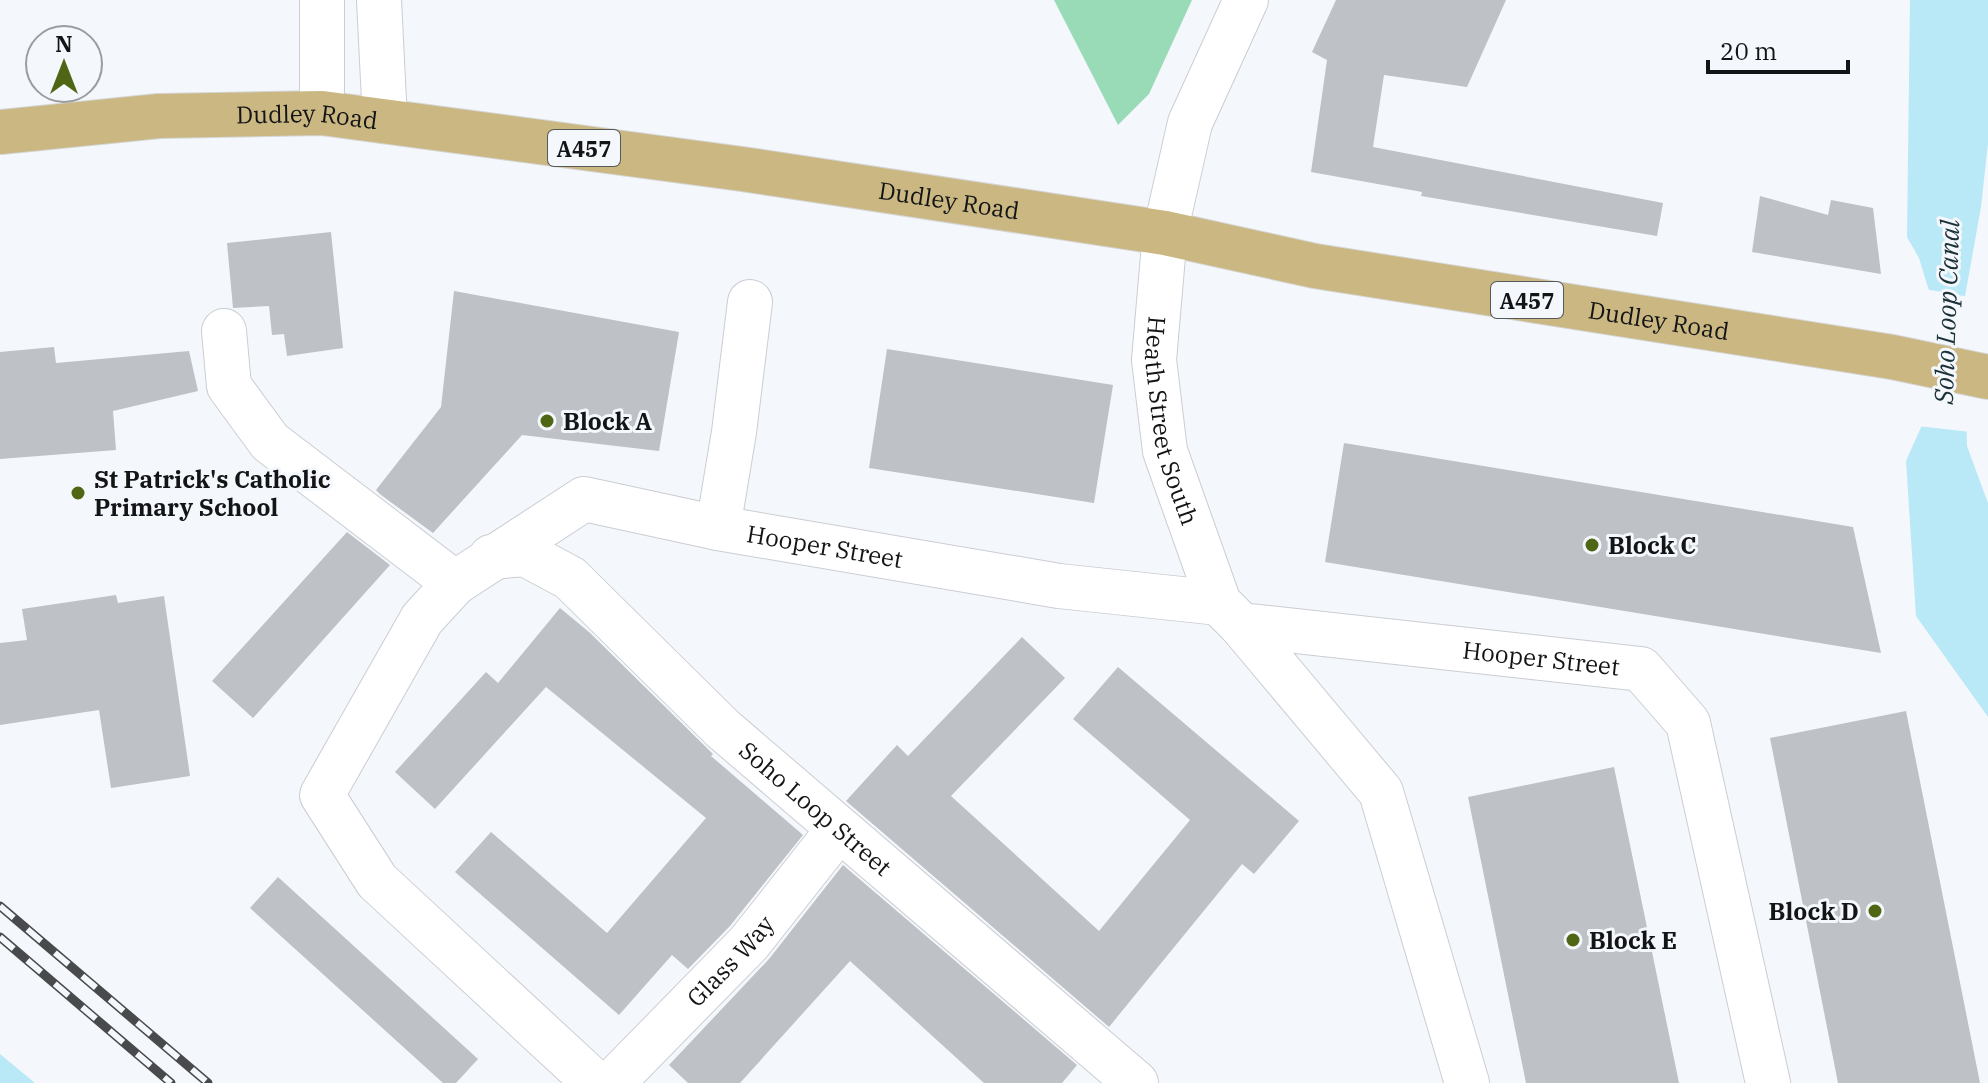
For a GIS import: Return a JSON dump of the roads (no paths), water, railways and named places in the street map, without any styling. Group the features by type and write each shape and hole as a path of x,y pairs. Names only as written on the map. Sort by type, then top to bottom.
{"main road":[{"name":"Dudley Road","path":"0,132 159,116 322,113 742,169 1165,233 1315,266 1892,357 1988,377"}],"street":[{"path":"322,0 322,113"},
{"path":"379,0 385,121"},
{"name":"Heath Street South","path":"1230,614 1165,451 1154,360 1165,233 1190,123 1246,0"},
{"path":"718,528 750,302"},
{"path":"224,331 229,386 270,442 455,583"},
{"name":"Hooper Street","path":"595,1083 377,881 322,795 422,619 455,583 584,499 718,528 1230,614 1641,669 1688,723 1768,1083"},
{"name":"Soho Loop Street","path":"491,557 525,554 570,578 723,729 1136,1083"},
{"path":"1230,614 1381,792 1467,1083"},
{"name":"Glass Way","path":"612,1083 749,943 839,829"}],"water":[{"name":"Soho Loop Canal","path":"1910,0 1988,0 1988,143 1981,207 1964,302 1967,446 1988,503 1988,717 1916,616 1906,461 1922,425 1929,291 1919,258 1907,237"},
{"path":"0,1054 35,1083 0,1083"}],"railway":[{"path":"0,906 208,1083"},
{"path":"0,937 171,1083"}],"place":[{"name":"Block A","path":"547,421"},
{"name":"St Patrick's Catholic Primary School","path":"78,493"},
{"name":"Block C","path":"1592,545"},
{"name":"Block D","path":"1875,911"},
{"name":"Block E","path":"1573,940"}]}
